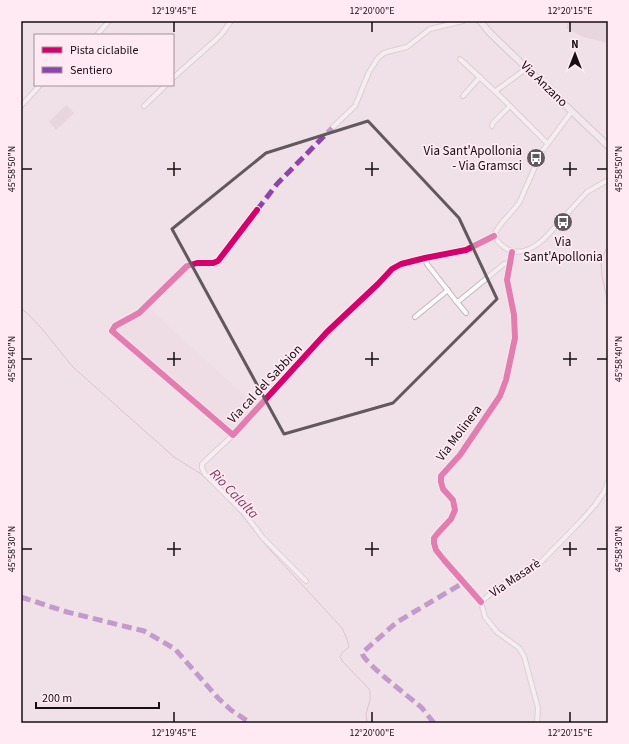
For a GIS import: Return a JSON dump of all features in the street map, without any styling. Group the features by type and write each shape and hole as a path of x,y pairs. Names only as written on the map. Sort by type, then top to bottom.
{"main road":[{"name":"Via Anzano","path":"480,21 608,146"}],"street":[{"path":"98,34 109,21"},
{"path":"174,77 221,35 232,21"},
{"path":"332,128 355,106 369,72 378,58 384,53 406,47 430,29 464,21"},
{"path":"460,59 497,93 547,143"},
{"path":"497,93 498,90 527,68"},
{"path":"463,96 480,77"},
{"path":"21,106 39,86"},
{"path":"144,106 165,86"},
{"path":"492,126 510,106"},
{"path":"466,313 427,264 425,258 466,250 494,236 516,207 547,143 572,111"},
{"path":"494,236 505,248 512,252 526,250 540,243 587,192 608,180"},
{"name":"Via cal del Sabbion","path":"257,210 218,261 213,263 197,263 186,266 143,309 115,326 112,331 233,435 327,332 392,269 401,264 425,258"},
{"name":"Via Molinera","path":"480,602 436,550 434,538 451,519 456,510 452,500 443,489 441,476 460,455 494,404 505,384 515,332 514,315 507,280 512,252"},
{"path":"456,300 459,301 504,264 510,263"},
{"path":"415,317 448,290"},
{"path":"233,435 202,464 205,474 244,513 263,538 306,580"},
{"name":"Via Masarè","path":"537,723 538,708 524,656 519,648 497,632 485,618 480,602 497,588 539,564 595,505 604,492 608,482"}],"highlighted area":[{"path":"368,121 459,218 497,299 393,403 284,434 172,229 266,153"}],"shaded area":[{"path":"568,21 608,21 608,43 583,37 566,28"},
{"path":"66,105 74,113 56,130 49,122"},
{"path":"148,307 254,404 255,406 230,431 115,330"}],"waterway":[{"path":"608,245 601,261 602,276 608,303"},
{"name":"Rio Calalta","path":"21,308 42,329 74,368 174,457 201,474 219,491 237,509 270,550 342,628 349,647 340,657 370,690 370,700 366,714 367,723"}],"marked path":[{"path":"257,210 277,184 332,128"},
{"path":"434,723 422,708 379,672 362,653 397,622 463,583"},
{"path":"21,597 67,612 144,631 175,649 218,698 231,710 249,722"}],"cycle path":[{"path":"257,210 218,261 213,263 197,263 187,266 139,313 115,326 112,331 233,435 327,332 392,269 401,264 466,250 494,236"},
{"path":"481,602 436,550 434,538 451,519 455,510 453,500 443,489 441,476 460,455 500,396 506,380 515,338 514,315 507,280 512,252"}],"place":[{"name":"Via Sant'Apollonia - Via Gramsci","path":"536,158"},
{"name":"Via Sant'Apollonia","path":"563,222"}]}
